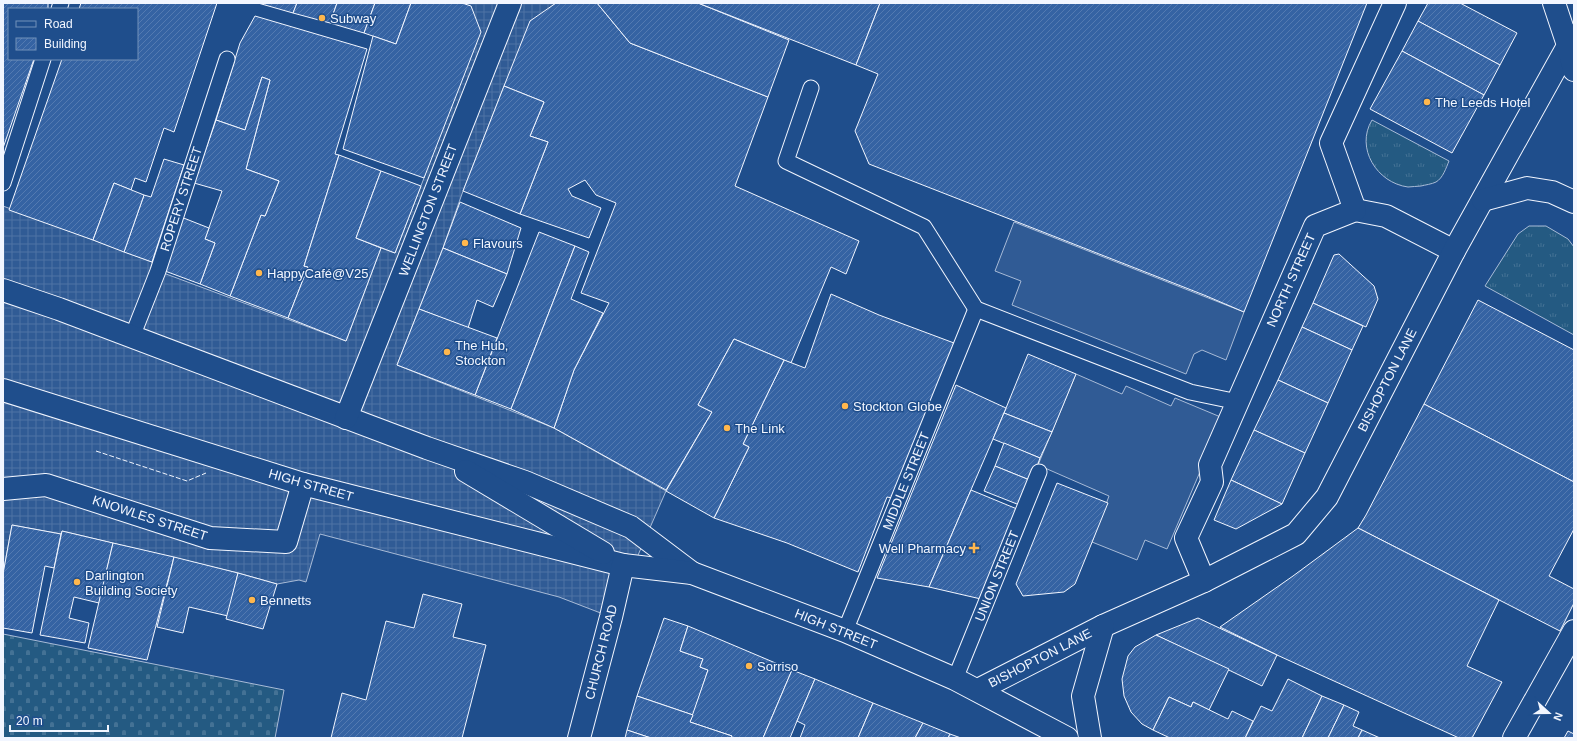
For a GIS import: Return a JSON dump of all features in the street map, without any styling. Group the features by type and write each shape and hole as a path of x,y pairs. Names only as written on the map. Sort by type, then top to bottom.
{"street":[{"name":"WELLINGTON STREET","path":"346,418 510,3"},
{"path":"1395,3 1331,143 1355,210 1386,216 1454,251"},
{"path":"1554,3 1571,40 1574,70"},
{"name":"BISHOPTON LANE","path":"978,690 1103,626 1204,581 1296,534 1327,497 1454,251 1571,40"},
{"path":"1483,200 1527,188 1552,192 1574,202"},
{"name":"NORTH STREET","path":"1204,581 1186,538 1212,482 1210,465 1315,226 1355,210"},
{"name":"HIGH STREET","path":"3,290 427,448 524,482 631,527 692,573"},
{"name":"HIGH STREET","path":"3,390 303,484 623,565 692,573 845,631 955,679 1067,738"},
{"name":"HIGH STREET","path":"427,448 623,565"},
{"name":"KNOWLES STREET","path":"3,489 46,485 210,538 286,542 303,484"},
{"name":"CHURCH ROAD","path":"579,738 623,565"},
{"name":"BISHOPTON LANE","path":"1090,738 1083,696 1103,626"},
{"path":"1514,738 1574,631"}],"lane":[{"name":"ROPERY STREET","path":"132,337 158,271 227,59"},
{"path":"3,183 43,60"},
{"path":"811,88 786,161 924,228 976,309 1190,392 1238,402"},
{"name":"MIDDLE STREET","path":"845,631 976,309"},
{"name":"UNION STREET","path":"955,679 1039,472"}],"green space":[{"path":"1372,120 1449,161 1441,178 1431,184 1408,187 1387,179 1372,162 1368,152 1366,142 1367,131"},
{"path":"1529,226 1546,226 1568,239 1574,247 1574,335 1485,286 1518,234"},
{"path":"3,634 284,690 275,738 3,738"}],"shaded area":[{"path":"462,3 556,3 504,86 397,365 554,428 666,491 611,617 559,597 320,534 306,582 299,580 277,584 238,573 62,531 61,534 12,525 3,574 3,206 152,262 158,271 346,341 381,248 395,253 424,178 471,7"},
{"path":"1014,222 1244,312 1226,360 1202,350 1194,354 1186,374 1012,305 1021,281 995,271"},
{"path":"1076,374 1122,394 1126,386 1171,406 1175,398 1223,418 1167,549 1145,540 1137,560 1092,542 1109,496 1038,465"}],"building":[{"path":"3,3 48,3 48,8 8,8 8,60 34,60 3,148"},
{"path":"81,3 217,3 174,132 164,128 146,182 135,178 131,190 114,183 93,240 9,210 62,60 138,60 138,8 79,8"},
{"path":"258,3 297,3 293,13"},
{"name":"Subway","path":"297,3 337,3 330,23 293,13"},
{"path":"337,3 375,3 364,33 330,23"},
{"path":"375,3 411,3 396,44 364,33"},
{"path":"411,3 462,3 471,6 481,32 424,178 343,149 373,36 396,44"},
{"path":"556,3 597,3 630,43 768,97 735,186 859,241 846,274 831,267 791,363 734,339 698,405 712,412 666,490 554,428 574,370 609,303 581,293 616,203 596,195 585,180 568,189 572,196 601,208 589,238 520,214 548,142 530,136 544,102 504,86 530,21"},
{"path":"597,3 698,3 789,40 768,97 630,43"},
{"path":"698,3 880,3 856,65"},
{"path":"880,3 1367,3 1244,312 869,164 855,131 878,74 856,65"},
{"path":"1428,3 1460,3 1517,33 1500,65 1418,21"},
{"path":"255,16 367,49 335,154 339,155 304,266 308,267 288,318 230,296 261,215 265,216 279,181 246,169 270,80 262,77 245,130 216,120 240,43"},
{"path":"1418,21 1500,65 1484,95 1402,51"},
{"name":"The Leeds Hotel","path":"1402,51 1484,95 1452,153 1370,109"},
{"path":"262,77 270,80 246,169 279,181 265,216 261,215 230,296 200,284 215,243 205,239 222,191 194,183 216,120 245,130"},
{"path":"504,86 544,102 530,136 548,142 520,214 463,191"},
{"path":"339,155 381,171 356,238 381,248 346,341 288,318 308,267 304,266"},
{"path":"164,159 184,165 152,262 124,252 144,195 151,197"},
{"path":"381,171 421,186 395,253 356,238"},
{"path":"114,183 144,195 124,252 93,240"},
{"path":"460,202 521,228 507,274 443,248"},
{"path":"181,217 209,228 205,239 215,243 200,284 165,271"},
{"path":"539,232 575,246 511,409 475,395"},
{"path":"575,246 589,252 571,299 603,313 574,370 554,428 511,409"},
{"path":"443,248 507,274 493,307 477,300 468,328 419,309"},
{"path":"1339,254 1374,286 1378,299 1366,327 1313,303 1334,255"},
{"name":"Stockton Globe","path":"831,294 879,315 954,343 892,498 887,497 858,572 787,543 714,518 749,447 743,444 784,360 805,368"},
{"path":"1478,300 1574,350 1574,482 1424,404"},
{"path":"1313,303 1363,326 1352,350 1302,327"},
{"name":"The Hub, Stockton","path":"419,309 497,338 475,395 397,365"},
{"path":"1302,327 1352,350 1328,403 1278,380"},
{"name":"The Link","path":"734,339 784,360 743,444 749,447 714,518 666,491 712,412 698,405"},
{"path":"1028,354 1076,374 1052,432 1004,413"},
{"path":"1278,380 1328,403 1305,453 1254,430"},
{"path":"956,385 1006,408 929,587 877,578"},
{"path":"1424,404 1574,482 1574,529 1549,576 1574,589 1574,603 1560,631 1358,528"},
{"path":"1004,413 1052,432 1040,458 993,439"},
{"path":"1254,430 1305,453 1282,504 1231,480"},
{"path":"1004,443 1040,458 1032,481 995,466"},
{"path":"995,466 1032,481 1022,506 984,491"},
{"path":"1231,480 1282,504 1236,529 1214,520"},
{"path":"1057,483 1108,503 1075,584 1064,592 1023,596 1016,584"},
{"name":"Well Pharmacy","path":"971,490 1017,509 981,599 929,587"},
{"path":"12,525 61,534 54,568 45,566 32,633 3,628 3,574"},
{"path":"1358,528 1499,600 1467,666 1502,682 1472,738 1459,738 1277,655 1220,627"},
{"name":"Darlington Building Society","path":"62,531 113,543 99,603 74,597 69,618 89,623 85,643 40,635"},
{"path":"113,543 174,557 147,660 88,648"},
{"path":"174,557 238,573 228,616 189,607 183,633 157,627"},
{"name":"Bennetts","path":"238,573 277,584 263,629 226,619"},
{"path":"423,594 462,604 453,637 486,645 462,738 331,738 342,693 366,700 386,621 414,628"},
{"path":"664,618 688,626 680,651 703,659 700,667 708,670 693,715 637,696"},
{"path":"1198,618 1277,655 1262,686 1156,635"},
{"path":"688,626 792,670 763,738 731,738 732,736 690,722 708,670 700,667 703,659 680,651"},
{"path":"1156,635 1229,669 1209,710 1193,702 1191,707 1169,697 1153,730 1142,724 1131,712 1124,696 1122,679 1128,656 1135,647"},
{"path":"792,670 815,679 790,738 763,738"},
{"path":"815,679 873,703 858,738 800,738 805,725 797,721"},
{"path":"1288,679 1322,696 1302,738 1245,738 1261,706 1272,711"},
{"path":"637,696 693,715 690,722 732,736 731,738 651,738 627,730"},
{"path":"1322,696 1344,705 1328,738 1302,738"},
{"path":"1169,697 1191,707 1193,702 1228,719 1232,711 1253,721 1245,738 1170,738 1153,730"},
{"path":"873,703 923,723 915,738 858,738"},
{"path":"1344,705 1359,712 1353,726 1362,730 1358,738 1328,738"},
{"path":"923,723 950,734 948,738 915,738"},
{"path":"627,730 651,738 625,738"},
{"path":"1362,730 1380,738 1358,738"},
{"path":"1568,731 1574,734 1574,738 1564,738"},
{"path":"950,734 961,738 948,738"}],"fence":[{"path":"96,451 187,481 206,473"}],"place":[{"name":"Subway","path":"322,18"},
{"name":"The Leeds Hotel","path":"1427,102"},
{"name":"Flavours","path":"465,243"},
{"name":"HappyCafé@V25","path":"259,273"},
{"name":"The Hub, Stockton","path":"447,352"},
{"name":"Stockton Globe","path":"845,406"},
{"name":"The Link","path":"727,428"},
{"name":"Well Pharmacy","path":"974,548"},
{"name":"Darlington Building Society","path":"77,582"},
{"name":"Bennetts","path":"252,600"},
{"name":"Sorriso","path":"749,666"}]}
